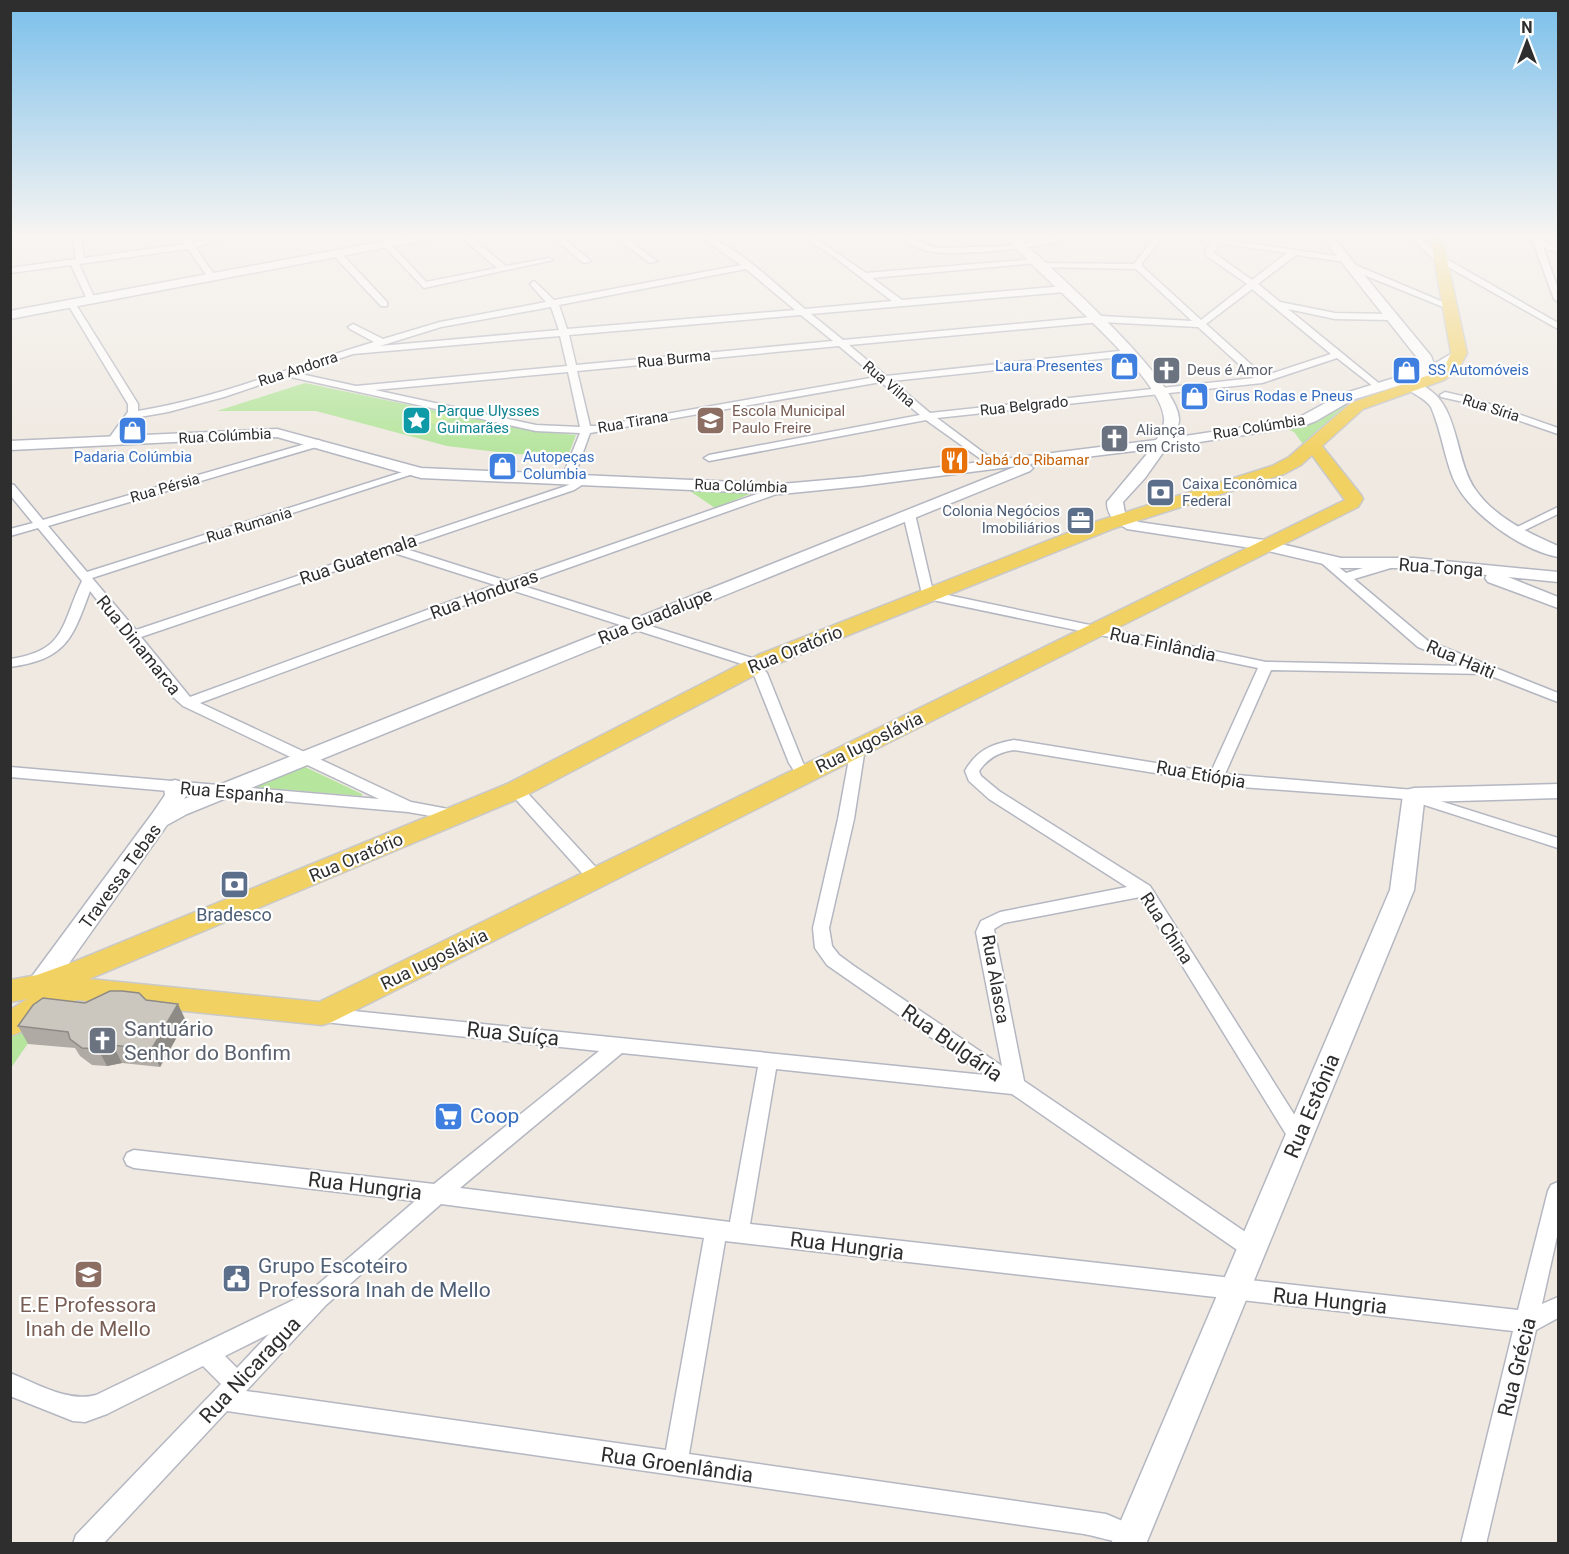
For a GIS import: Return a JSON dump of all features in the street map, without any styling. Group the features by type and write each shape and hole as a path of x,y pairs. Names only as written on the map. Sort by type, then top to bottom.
{"main road":[{"path":"10,315 43,309"},
{"path":"1084,309 1129,353 1162,391 1173,414 1170,427 1153,457 1117,499 1114,506 1129,517"},
{"path":"1385,309 1428,362 1428,368 1418,380 1431,397 1442,402 1466,488 1490,514 1515,531 1558,552"},
{"name":"Rua Oratório","path":"10,991 39,986 86,969 516,790 754,665 1129,517 1278,470 1295,461 1357,406 1418,380 1450,370 1459,355 1450,309"},
{"name":"Rua Colúmbia","path":"1053,458 1307,421 1341,400 1378,387 1418,380"},
{"name":"Rua Colúmbia","path":"10,446 277,433 319,443 413,472 781,489 999,470"},
{"name":"Rua Iugoslávia","path":"322,1014 1264,545 1280,540 1354,501 1352,495 1313,446"},
{"name":"Rua Guadalupe","path":"221,791 909,514 999,470 1053,458"},
{"name":"Rua Haiti","path":"1129,517 1139,528 1264,545 1323,559"},
{"name":"Rua Tonga","path":"1323,559 1351,565 1414,563 1558,577"},
{"path":"1477,570 1558,603"},
{"path":"159,820 176,795 175,787"},
{"name":"Travessa Tebas","path":"39,986 159,820 179,808 221,791"},
{"path":"1413,796 1558,791"},
{"name":"Rua Estônia","path":"1129,1540 1402,890 1413,796"},
{"path":"10,1025 41,1004 76,988"},
{"name":"Rua Suíça","path":"76,988 322,1014"}],"street":[{"path":"74,309 132,401 134,408 112,441"},
{"name":"Rua Andorra","path":"131,415 179,406 440,325 522,309"},
{"path":"556,309 564,333 586,430 574,480"},
{"name":"Rua Vilna","path":"798,309 928,416 999,470"},
{"path":"352,351 840,309"},
{"path":"1184,309 1262,380"},
{"path":"1201,324 1221,309"},
{"path":"1281,309 1378,387"},
{"path":"1296,309 1335,316 1392,317"},
{"path":"1527,309 1558,326"},
{"name":"Rua Burma","path":"354,388 1096,320 1201,324"},
{"path":"353,327 382,342"},
{"name":"Rua Tirana","path":"284,373 536,428 586,430 882,378 1129,353"},
{"name":"Rua Belgrado","path":"709,458 928,416 1262,380 1337,355"},
{"name":"Rua Síria","path":"1442,402 1471,401 1558,430"},
{"name":"Rua Pérsia","path":"10,533 319,443"},
{"name":"Rua Rumania","path":"86,580 413,472"},
{"name":"Rua Guatemala","path":"133,636 570,488 574,480"},
{"name":"Rua Dinamarca","path":"10,487 178,694 188,703 408,807"},
{"name":"Rua Honduras","path":"188,703 507,585 781,489"},
{"path":"1515,531 1558,510"},
{"path":"909,514 927,595"},
{"path":"391,549 742,658 754,665 760,673 796,763 804,775"},
{"name":"Rua Haiti","path":"1323,559 1417,640 1485,670 1558,698"},
{"path":"1347,580 1348,576 1354,573 1391,564"},
{"path":"10,663 38,658 59,646 67,633 86,580"},
{"name":"Rua Finlândia","path":"927,595 1266,666 1485,670"},
{"path":"1216,777 1266,666"},
{"name":"Rua Etiópia","path":"991,750 1014,745 1035,747 1262,784 1413,796 1558,843"},
{"name":"Rua Bulgária","path":"858,748 846,819 821,928 824,948 833,960 1252,1249"},
{"name":"Rua China","path":"991,750 975,764 972,771 974,778 1144,890 1299,1138"},
{"name":"Rua Espanha","path":"12,774 408,807 454,815"},
{"path":"355,803 372,790"},
{"path":"516,790 596,878"},
{"name":"Rua Alasca","path":"1015,1086 985,932 987,926 1000,918 1144,890"},
{"name":"Rua Suíça","path":"10,983 76,988"},
{"name":"Rua Suíça","path":"322,1014 1015,1086"},
{"name":"Rua Nicaragua","path":"85,1544 318,1298 437,1194 619,1045"},
{"path":"738,1233 768,1061"},
{"name":"Rua Hungria","path":"134,1159 437,1194 738,1233 1528,1322"},
{"name":"Rua Grécia","path":"1473,1544 1558,1191"},
{"path":"675,1465 716,1230"},
{"path":"10,1384 73,1409 85,1410 99,1406 318,1298"},
{"path":"1528,1322 1558,1307"},
{"path":"206,1353 230,1391"},
{"name":"Rua Groenlândia","path":"230,1391 675,1465 1084,1522 1106,1526 1129,1540"}],"green space":[{"name":"Parque Ulysses Guimarães","path":"305,383 533,431 576,435 568,456 515,454 447,446 316,411 217,411"},
{"path":"1358,399 1347,405 1303,444 1294,432 1289,430 1316,422 1337,407"},
{"path":"414,409 452,417 440,425 402,417"},
{"path":"687,489 749,493 750,494 715,508"},
{"path":"303,766 362,794 362,796 255,787"},
{"path":"55,1004 11,1068 11,1034"}],"building":[{"path":"110,991 139,993 146,1000 178,1004 151,1050 113,1045 98,1049 82,1048 70,1039 68,1032 18,1026 33,1005 43,998 85,1003"}],"place":[{"name":"Laura Presentes","path":"1124,366"},
{"name":"Deus é Amor","path":"1166,370"},
{"name":"SS Automóveis","path":"1407,370"},
{"name":"Girus Rodas e Pneus","path":"1194,396"},
{"name":"Parque Ulysses Guimarães","path":"416,420"},
{"name":"Escola Municipal Paulo Freire","path":"711,420"},
{"name":"Padaria Colúmbia","path":"133,430"},
{"name":"Aliança em Cristo","path":"1115,439"},
{"name":"Jabá do Ribamar","path":"955,460"},
{"name":"Autopeças Columbia","path":"502,466"},
{"name":"Caixa Econômica Federal","path":"1161,493"},
{"name":"Colonia Negócios Imobiliários","path":"1081,520"},
{"name":"Bradesco","path":"234,885"},
{"name":"Santuário Senhor do Bonfim","path":"103,1041"},
{"name":"Coop","path":"449,1116"},
{"name":"E.E Professora Inah de Mello","path":"88,1274"},
{"name":"Grupo Escoteiro Professora Inah de Mello","path":"237,1278"}]}
